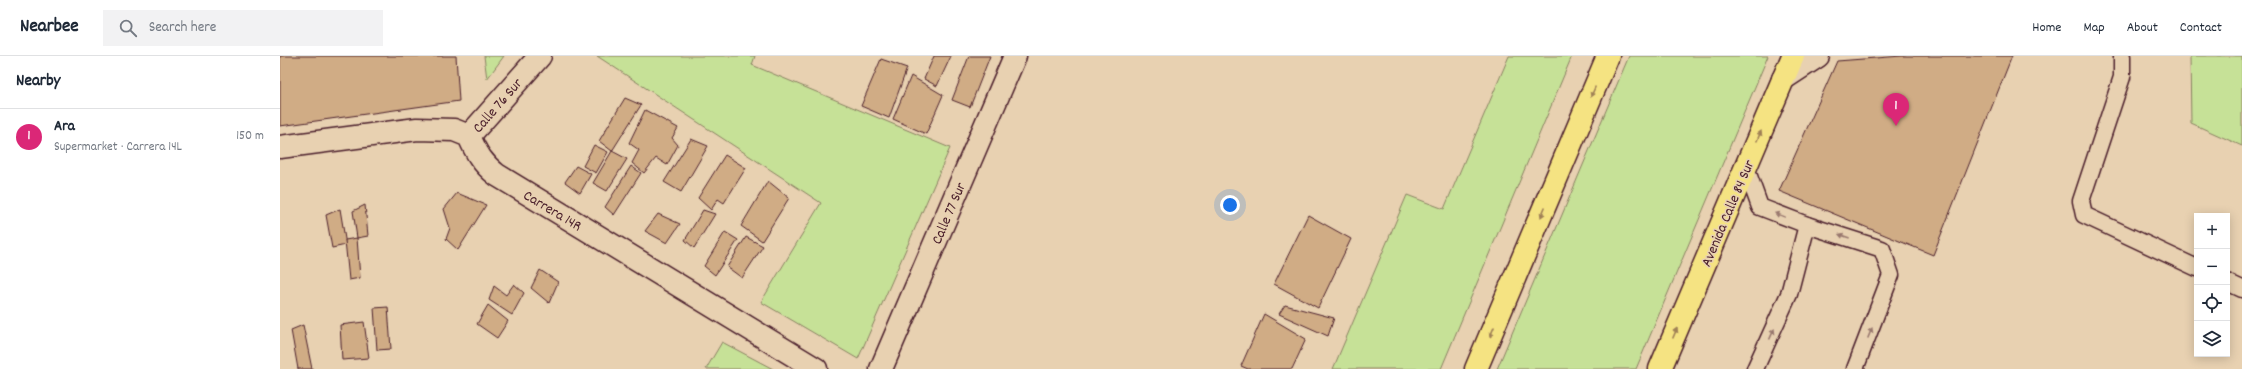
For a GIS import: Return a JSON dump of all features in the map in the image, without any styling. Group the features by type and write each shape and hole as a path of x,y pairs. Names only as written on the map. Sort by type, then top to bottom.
{"highway":[{"path":"1476,369 1608,56"},
{"name":"Avenida Calle 84 Sur","path":"1660,369 1793,56"}],"street":[{"name":"Calle 76 Sur","path":"469,136 540,56"},
{"name":"Calle 77 Sur","path":"881,369 1015,56"},
{"path":"1783,79 1818,56"},
{"path":"280,147 417,129 454,130 469,136"},
{"name":"Carrera 14R","path":"469,136 475,151 484,164 497,175 816,369"}],"lane":[{"path":"2122,56 2122,77 2081,201 2084,215 2194,267"},
{"path":"1746,168 1760,207 1807,225 1882,249 1891,275 1855,369"},
{"path":"1755,369 1789,294 1807,225"},
{"path":"2230,283 2242,289"}],"green space":[{"path":"484,56 504,56 487,79"},
{"path":"597,56 755,56 752,65 950,148 858,359 761,302 821,203"},
{"path":"1509,56 1572,56 1441,369 1333,369 1407,195 1444,209"},
{"path":"1629,56 1768,56 1636,369 1497,369"},
{"path":"2190,56 2242,56 2242,146 2191,123"},
{"path":"722,342 773,369 706,369"}],"building":[{"path":"280,56 456,56 459,101 280,126"},
{"path":"934,56 951,56 937,86 924,79"},
{"path":"969,56 990,56 970,107 952,100"},
{"path":"1902,56 2012,56 1933,255 1779,191 1837,61"},
{"path":"881,59 907,68 889,118 861,106"},
{"path":"911,76 943,95 926,134 893,119"},
{"path":"625,98 641,105 612,151 599,141"},
{"path":"645,110 678,128 672,138 678,145 667,165 656,158 644,173 632,163 639,150 629,143"},
{"path":"691,139 708,146 681,192 664,182"},
{"path":"594,145 608,152 596,173 583,166"},
{"path":"612,151 627,159 607,191 593,183"},
{"path":"725,155 746,168 724,203 718,199 711,210 698,198"},
{"path":"576,166 591,174 580,193 565,182"},
{"path":"631,166 641,173 614,215 605,207"},
{"path":"768,181 789,198 762,241 741,226"},
{"path":"457,193 486,205 458,250 446,239 450,228 444,209"},
{"path":"365,205 368,236 357,238 353,211"},
{"path":"340,209 346,245 332,248 326,215"},
{"path":"703,210 715,214 694,248 685,240"},
{"path":"658,214 680,224 667,243 645,231"},
{"path":"1308,215 1351,239 1318,308 1274,284"},
{"path":"725,232 738,240 715,275 704,266"},
{"path":"746,237 763,246 742,278 727,267"},
{"path":"357,238 360,278 349,280 345,240"},
{"path":"540,270 558,282 549,303 531,288"},
{"path":"514,284 524,293 512,315 489,300 494,286 506,295"},
{"path":"488,305 508,321 497,338 477,324"},
{"path":"1285,305 1334,318 1328,336 1279,314"},
{"path":"388,307 391,349 377,350 374,308"},
{"path":"1264,314 1306,339 1292,369 1248,369 1241,366"},
{"path":"364,322 369,358 342,360 340,325"},
{"path":"303,325 312,369 298,369 291,330"}],"place":[{"name":"Ara","path":"1896,126"}]}
